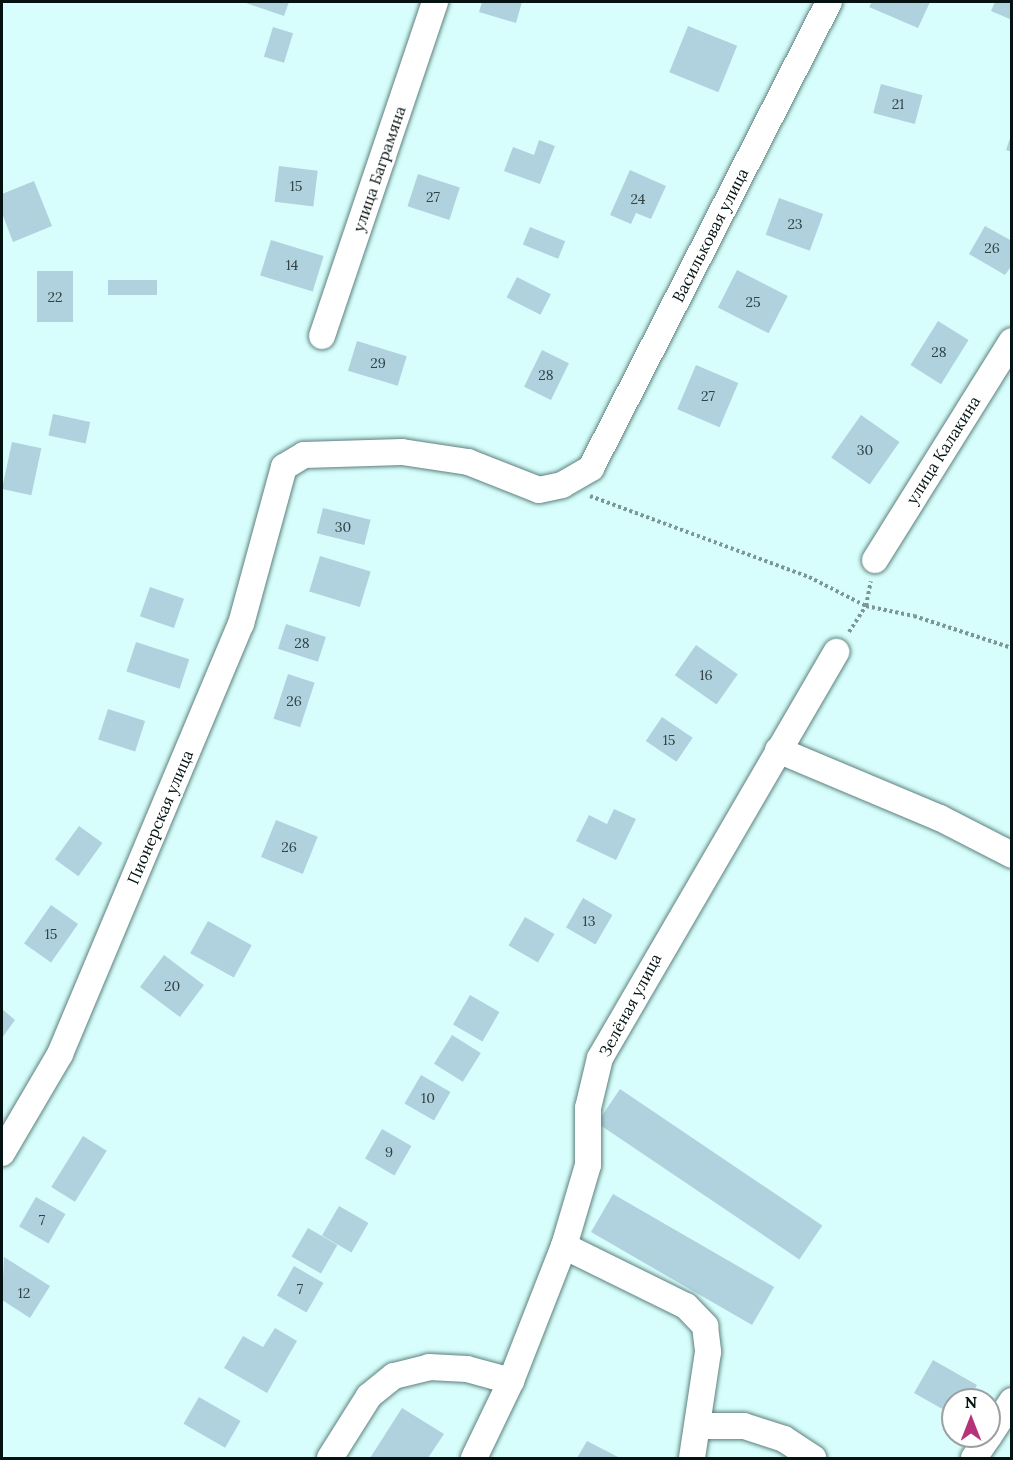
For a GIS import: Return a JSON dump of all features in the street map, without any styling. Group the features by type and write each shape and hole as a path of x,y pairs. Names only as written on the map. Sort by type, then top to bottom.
{"street":[{"name":"улица Баграмяна","path":"322,336 435,2"},
{"name":"Васильковая улица","path":"562,485 591,468 829,2"},
{"name":"улица Калакина","path":"875,560 1008,353"},
{"name":"Пионерская улица","path":"2,1153 60,1054 241,624 284,467 304,455 402,452 468,462 539,490 562,485"},
{"name":"Зелёная улица","path":"474,1458 511,1381 564,1246 588,1165 588,1108 600,1058 836,652"},
{"path":"778,750 940,818 1011,855"},
{"path":"564,1246 686,1306 705,1326 708,1352 700,1426 692,1458"},
{"path":"330,1458 369,1396 394,1376 429,1367 467,1369 511,1381"},
{"path":"1001,1417 1011,1401"},
{"path":"700,1426 744,1426 784,1439 813,1458"}],"path":[{"path":"562,485 809,577 866,606 914,616 1011,648"},
{"path":"836,652 866,606 875,560"}],"building":[{"path":"243,2 289,2 284,16"},
{"path":"482,2 522,2 516,23 479,12"},
{"path":"872,2 930,2 918,28 869,7"},
{"path":"995,2 1012,2 1012,20 991,11"},
{"path":"688,26 737,46 718,92 669,72"},
{"path":"273,27 293,33 284,63 264,57"},
{"path":"881,84 923,95 915,124 873,113"},
{"path":"1012,135 1012,152 1006,150"},
{"path":"539,140 555,146 540,184 504,171 513,147 534,155"},
{"path":"279,166 318,171 313,206 275,202"},
{"path":"630,170 666,186 651,219 636,213 631,224 610,215"},
{"path":"418,174 460,188 449,220 407,206"},
{"path":"34,181 52,226 13,242 2,213 2,194"},
{"path":"779,198 823,214 810,251 766,235"},
{"path":"985,226 1012,241 1012,265 1005,275 969,254"},
{"path":"530,227 565,241 558,259 523,245"},
{"path":"271,240 324,256 313,291 260,275"},
{"path":"737,270 788,296 769,333 718,307"},
{"path":"37,271 73,271 73,322 37,322"},
{"path":"517,277 551,294 540,315 507,297"},
{"path":"108,280 157,280 157,295 108,295"},
{"path":"938,321 969,340 941,384 910,365"},
{"path":"357,341 407,356 398,386 348,371"},
{"path":"542,350 569,363 551,400 524,387"},
{"path":"696,365 738,383 720,427 677,409"},
{"path":"53,414 90,422 86,443 48,436"},
{"path":"861,415 900,442 870,485 831,458"},
{"path":"12,442 41,448 31,495 2,489"},
{"path":"323,508 371,520 364,545 317,533"},
{"path":"320,556 371,571 360,607 309,591"},
{"path":"150,587 184,599 174,628 140,616"},
{"path":"286,624 326,637 318,662 278,649"},
{"path":"136,642 189,659 180,689 126,671"},
{"path":"696,645 738,674 717,705 675,675"},
{"path":"288,674 315,683 300,727 273,719"},
{"path":"108,709 145,721 135,751 98,739"},
{"path":"662,717 693,738 676,762 646,741"},
{"path":"614,809 636,819 616,860 576,841 589,815 607,824"},
{"path":"276,820 318,837 303,874 261,857"},
{"path":"79,826 102,843 78,876 55,859"},
{"path":"583,898 612,915 595,944 566,927"},
{"path":"51,905 78,924 51,962 24,944"},
{"path":"525,917 554,934 538,963 508,946"},
{"path":"208,921 252,945 234,978 190,953"},
{"path":"164,955 204,985 180,1017 140,987"},
{"path":"470,995 499,1012 482,1041 453,1024"},
{"path":"2,1009 15,1020 2,1038"},
{"path":"452,1035 481,1053 463,1082 434,1064"},
{"path":"421,1075 450,1092 434,1121 405,1104"},
{"path":"620,1089 822,1225 799,1259 597,1123"},
{"path":"382,1129 411,1146 394,1175 365,1158"},
{"path":"83,1136 107,1151 75,1202 51,1187"},
{"path":"613,1194 774,1287 752,1325 591,1232"},
{"path":"36,1197 65,1214 48,1243 19,1226"},
{"path":"339,1206 368,1223 351,1252 322,1235"},
{"path":"308,1228 337,1245 321,1274 292,1257"},
{"path":"4,1257 50,1286 30,1318 2,1300"},
{"path":"294,1266 323,1283 306,1312 277,1295"},
{"path":"275,1328 297,1341 267,1393 224,1368 243,1336 263,1347"},
{"path":"933,1360 977,1385 975,1388 941,1388 941,1408 914,1393"},
{"path":"199,1397 241,1421 225,1448 184,1424"},
{"path":"402,1408 444,1434 428,1458 370,1458"},
{"path":"587,1441 620,1458 577,1458"}]}
